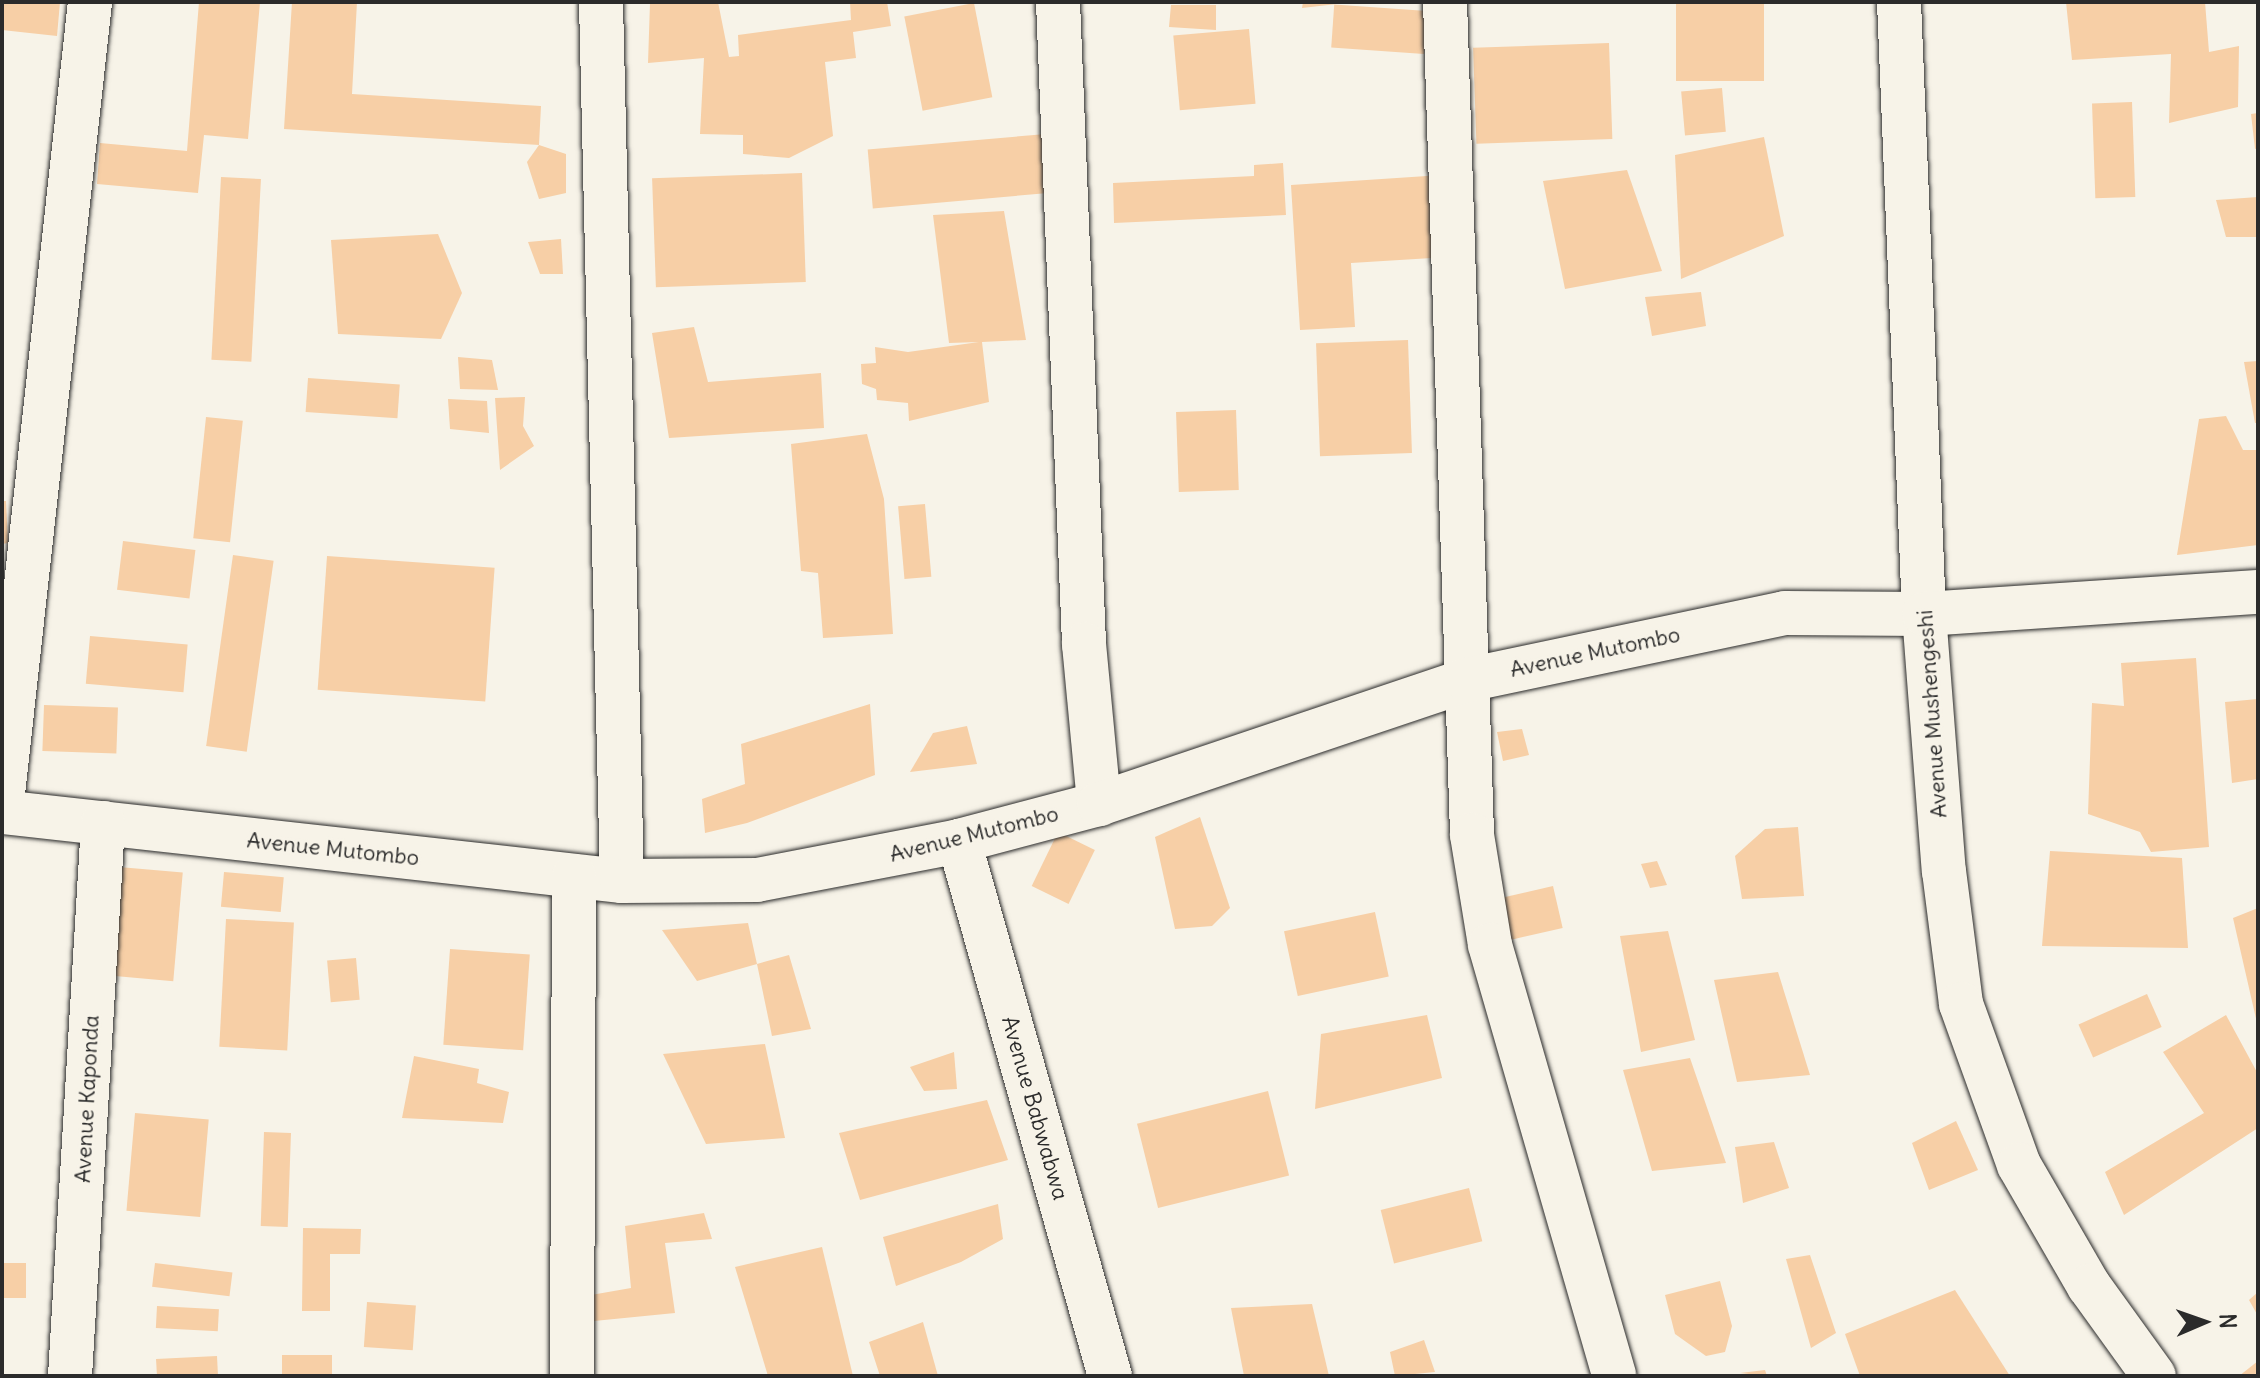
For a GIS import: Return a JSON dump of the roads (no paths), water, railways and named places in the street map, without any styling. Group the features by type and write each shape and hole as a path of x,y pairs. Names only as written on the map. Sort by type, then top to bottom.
{"street":[{"path":"2,803 90,2"},
{"path":"601,2 622,881"},
{"path":"1058,2 1077,519 1099,804"},
{"path":"1445,2 1472,835 1490,945 1614,1376"},
{"name":"Avenue Mushengeshi","path":"1899,2 1924,614 1944,871 1961,1004 2019,1165 2089,1286 2154,1376"},
{"name":"Avenue Mutombo","path":"2,812 622,881 757,880 959,841 1099,804 1467,680 1785,613 1924,614 2258,592"},
{"name":"Avenue Kaponda","path":"70,1376 103,823"},
{"name":"Avenue Babwabwa","path":"959,841 1110,1376"},
{"path":"572,1376 574,876"}]}
